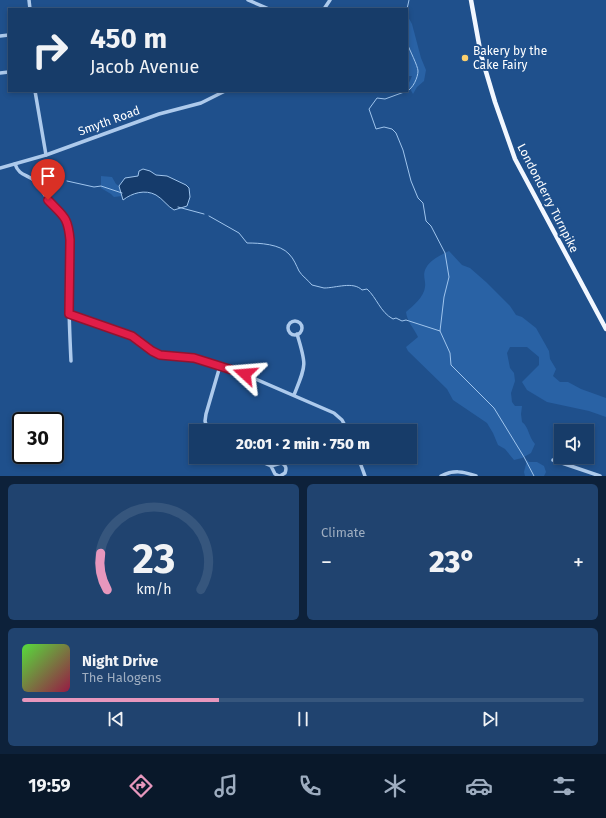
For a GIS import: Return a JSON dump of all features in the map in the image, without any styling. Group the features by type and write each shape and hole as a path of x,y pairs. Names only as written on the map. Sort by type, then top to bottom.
{"main road":[{"name":"Londonderry Turnpike","path":"471,0 481,55 514,159 606,329"}],"street":[{"path":"248,0 267,8"},
{"path":"35,92 46,155"},
{"name":"Smyth Road","path":"0,168 46,155 145,118 201,104 223,92"},
{"path":"15,164 17,170 33,180 48,200 61,212 69,228 69,314 71,361"},
{"path":"69,314 132,336 160,355 194,358 251,377 334,413 344,424"},
{"path":"294,395 304,372 305,365 304,354 297,334"},
{"path":"206,424 206,414 220,366"},
{"path":"553,460 600,476"},
{"path":"267,464 271,466 279,463 284,465 286,471 284,475 280,476 274,474 271,466"},
{"path":"361,464 365,476"},
{"path":"441,476 449,472 459,471 476,476"}],"shaded area":[{"path":"408,17 412,24 421,58 426,70 424,81 417,87 413,94 408,85 412,76 408,76"},
{"path":"143,169 156,175 167,176 186,185 189,188 190,197 187,206 174,210 156,195 147,192 130,195 123,200 119,186 125,178 138,176 139,171"},
{"path":"101,176 112,177 119,186 122,196 114,197 101,188"},
{"path":"449,251 462,265 470,268 486,282 510,306 516,315 522,317 536,328 549,351 550,359 556,369 553,376 560,382 568,382 581,389 606,398 606,417 589,411 547,402 527,390 522,382 539,365 539,357 527,347 510,347 507,353 510,368 514,373 515,381 511,393 512,402 515,406 522,406 522,422 526,426 535,444 531,453 514,460 505,449 498,445 487,423 453,400 447,389 408,351 406,347 418,337 409,322 406,312 423,294 425,287 424,273 428,265 436,258"},
{"path":"527,460 529,462 537,462 544,466 546,472 544,476 525,476 524,472"}],"waterway":[{"path":"407,8 409,0"},
{"path":"408,45 417,65 418,71 415,82 408,90"},
{"path":"404,92 385,99 377,98 369,109 376,129 384,127 392,129 396,133 403,150 411,181 418,198 423,203 426,221 431,226 445,253 449,277 444,297 440,331 450,353 451,365 494,408 534,476"},
{"path":"67,181 94,187 101,186 122,193"},
{"path":"178,207 204,214"},
{"path":"209,216 239,233 247,243 275,246 285,251 292,258 300,273 312,285 324,288 349,285 358,287 362,290 367,289 385,313 393,319 396,318 402,321 406,320 440,331"}],"place":[{"name":"Bakery by the Cake Fairy","path":"465,58"}],"route":[{"path":"48,200 61,212 69,228 69,314 132,336 160,355 199,359 245,374"}]}
